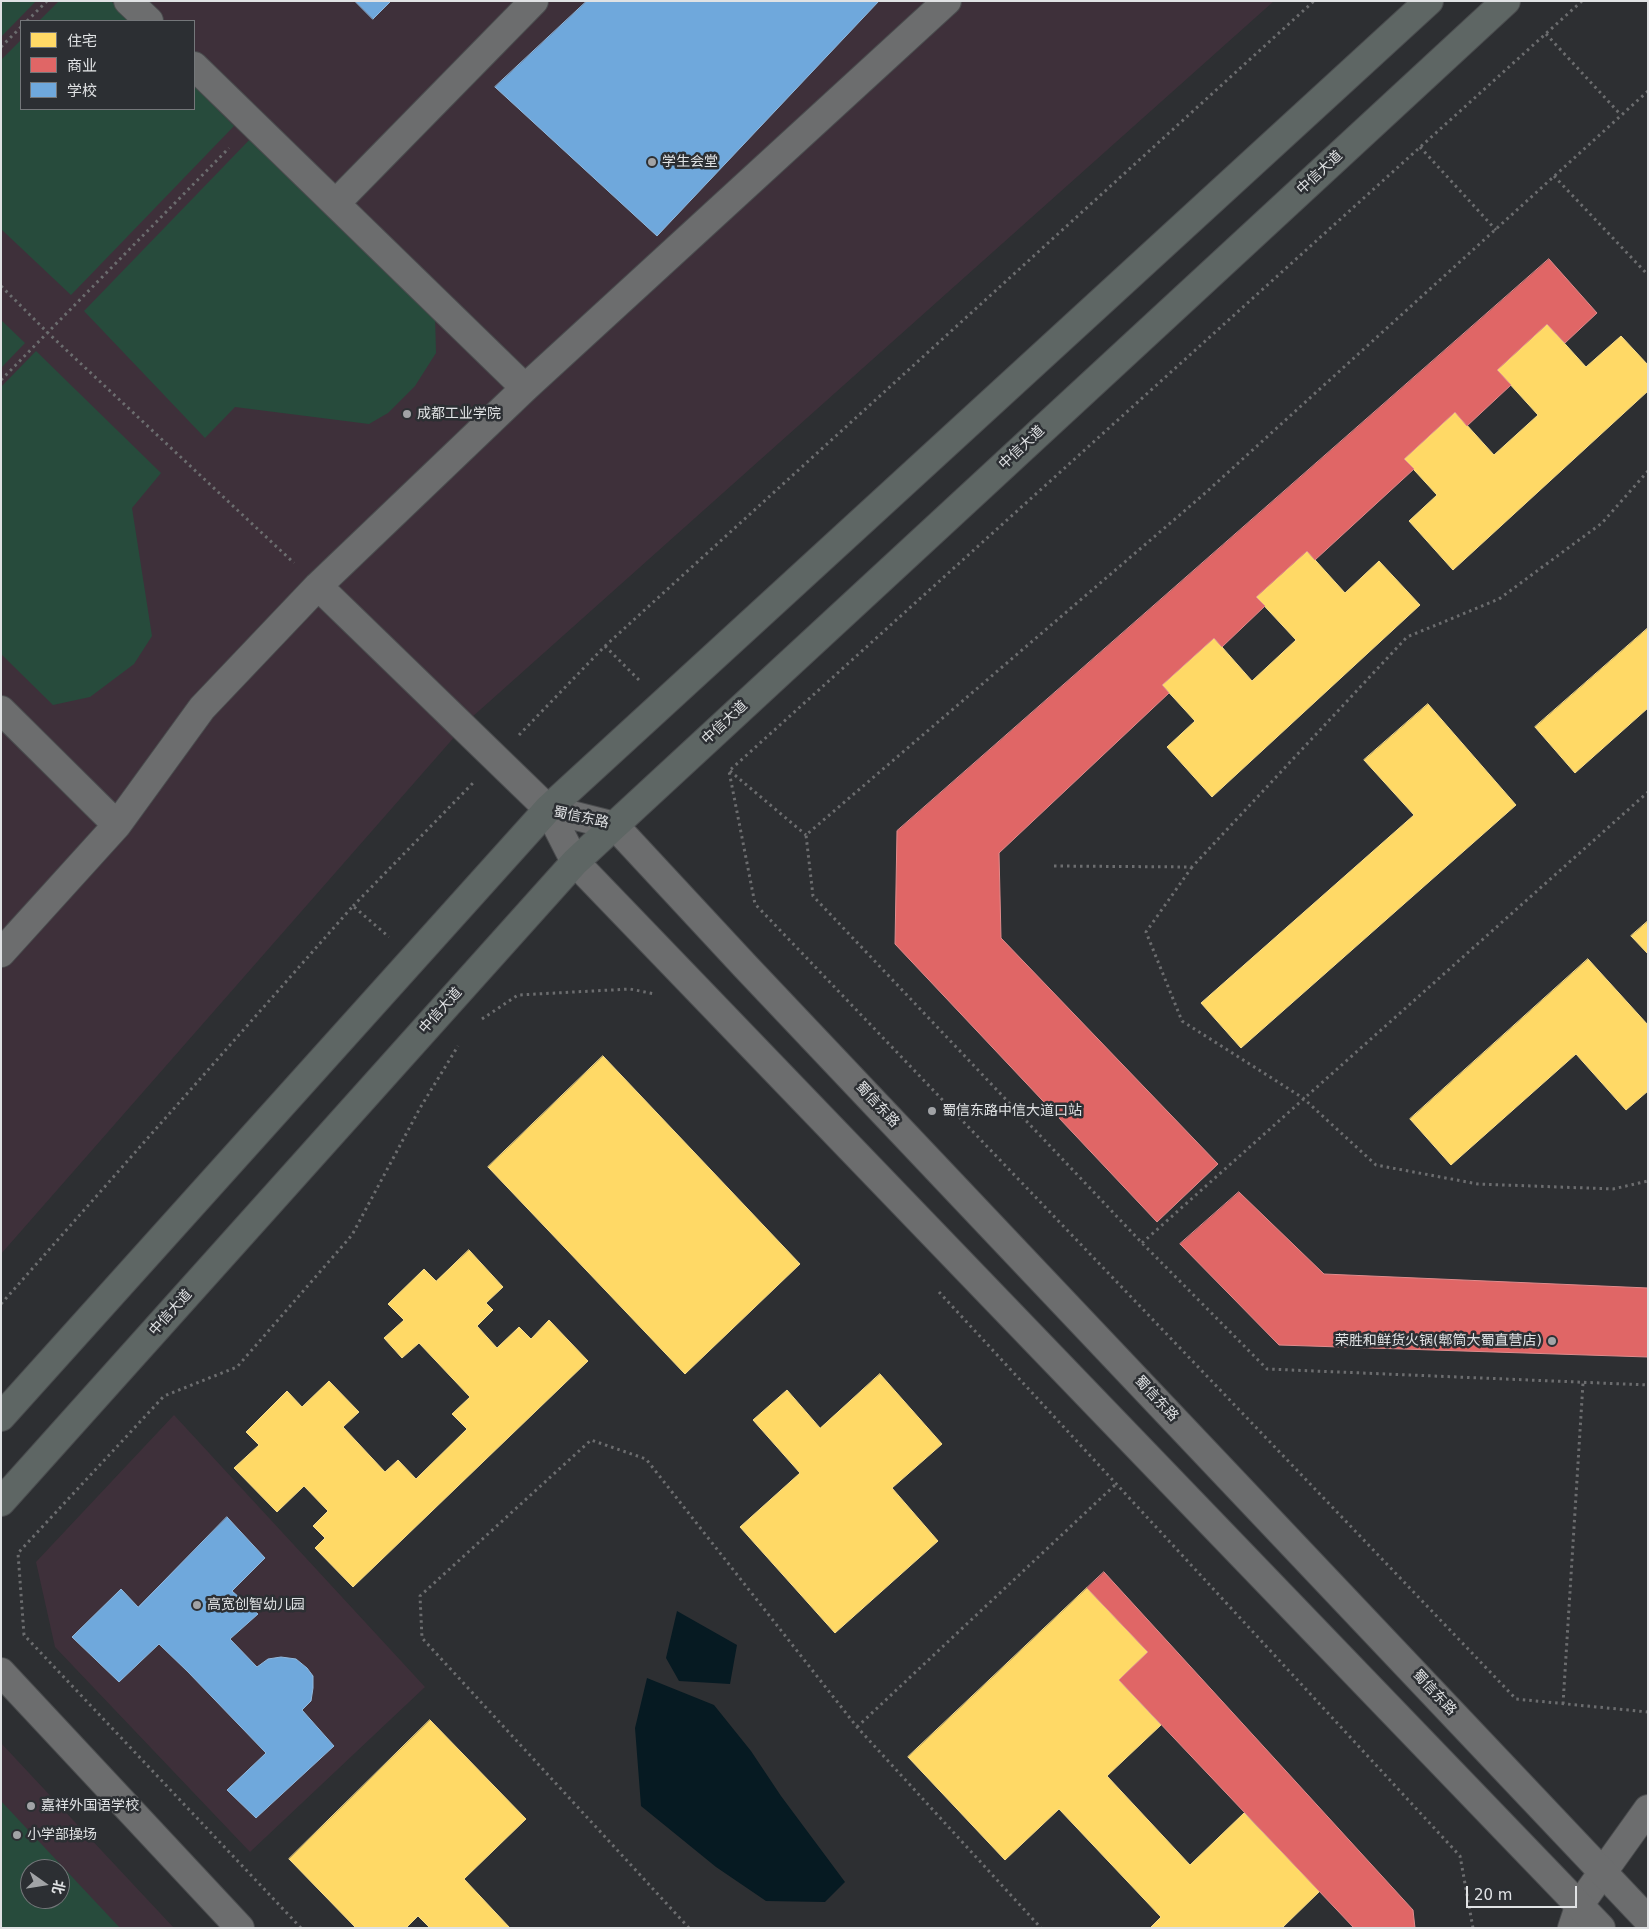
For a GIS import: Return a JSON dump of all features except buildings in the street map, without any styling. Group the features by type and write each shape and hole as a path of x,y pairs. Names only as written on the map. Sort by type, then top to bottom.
{"main road":[{"path":"128,1 148,20"},
{"path":"336,204 534,1"},
{"path":"1,953 117,825 202,708 318,586 525,388 947,1"},
{"path":"1,1417 548,808 1429,1"},
{"name":"中信大道","path":"1,1502 575,862 1506,1"},
{"path":"195,67 525,388"},
{"path":"318,586 548,808"},
{"path":"1,710 117,825"},
{"name":"蜀信东路","path":"548,808 615,826 1648,1920"},
{"name":"蜀信东路","path":"548,808 575,862 1576,1916 1601,1928"},
{"path":"1,1672 240,1928"},
{"path":"1576,1916 1602,1872 1648,1809"}],"path":[{"path":"28,20 47,1"},
{"path":"605,646 1314,1"},
{"path":"729,771 1582,1"},
{"path":"1,47 20,28"},
{"path":"1546,34 1621,115"},
{"path":"806,835 1203,495 1648,91"},
{"path":"1,380 252,124"},
{"path":"1419,147 1496,230"},
{"path":"1554,176 1648,275"},
{"path":"1,286 47,332 318,586"},
{"path":"1648,471 1602,523 1499,599 1407,637 1192,867 1146,932 1182,1021 1303,1098 1376,1164 1478,1184 1613,1189 1648,1181"},
{"path":"729,771 806,835 813,896 1142,1243 1267,1369 1648,1385"},
{"path":"729,771 755,904 1516,1699 1648,1712"},
{"path":"1142,1243 1648,792"},
{"path":"1054,866 1192,867"},
{"path":"1,1304 353,906 413,959"},
{"path":"476,1024 518,995 630,990 657,995"},
{"path":"456,995 484,1018"},
{"path":"301,1928 24,1635 18,1553 164,1396 237,1367 352,1235 420,1108 459,1045"},
{"path":"935,1287 1460,1856 1473,1928"},
{"path":"1563,1704 1583,1383"},
{"path":"689,1928 422,1638 420,1596 591,1440 646,1459 857,1727 1042,1928"},
{"path":"857,1727 1116,1484"}],"shaded area":[{"name":"成都工业学院","path":"1,1 1274,1 471,718 1,1254"},
{"name":"高宽创智幼儿园","path":"174,1415 425,1687 250,1852 55,1647 36,1562"},
{"name":"嘉祥外国语学校","path":"1,1743 174,1928 1,1928"}],"green space":[{"path":"1,1 36,1 1,37"},
{"path":"59,1 111,1 129,20 40,20"},
{"path":"20,41 20,110 195,110 195,87 234,126 71,295 1,229 1,60"},
{"path":"255,134 435,314 436,353 415,386 388,413 369,424 235,407 205,438 84,311"},
{"path":"1,320 25,343 1,368"},
{"path":"36,351 161,473 132,508 152,636 134,664 90,697 53,705 1,654 1,387"},
{"name":"小学部操场","path":"1,1801 55,1859 20,1859 20,1909 70,1909 70,1875 120,1928 1,1928"}],"water":[{"path":"677,1611 737,1645 730,1684 679,1681 666,1658"},
{"path":"647,1678 714,1705 751,1751 781,1796 845,1882 825,1902 766,1901 716,1867 641,1806 635,1728"}],"place":[{"name":"学生会堂","path":"652,162"},
{"name":"成都工业学院","path":"407,414"},
{"name":"蜀信东路中信大道口站","path":"932,1111"},
{"name":"荣胜和鲜货火锅(郫筒大蜀直营店)","path":"1552,1341"},
{"name":"高宽创智幼儿园","path":"197,1605"},
{"name":"嘉祥外国语学校","path":"31,1806"},
{"name":"小学部操场","path":"17,1835"}]}
